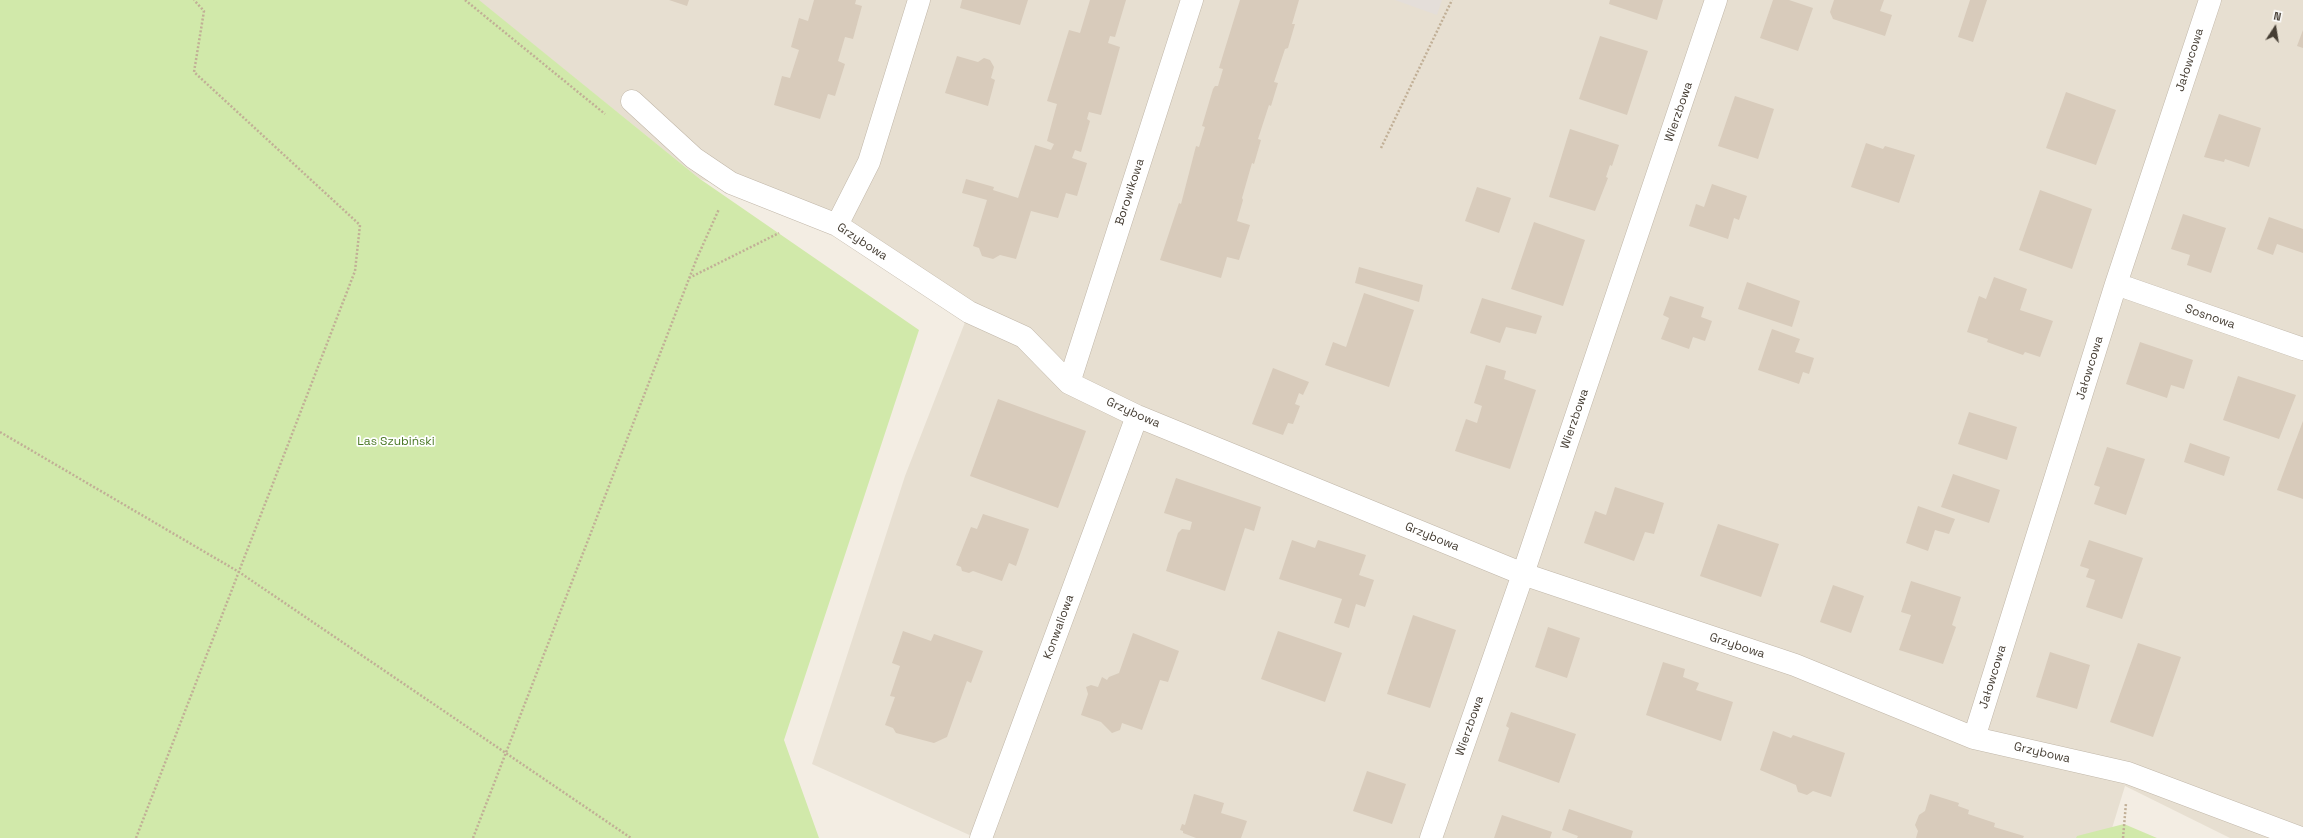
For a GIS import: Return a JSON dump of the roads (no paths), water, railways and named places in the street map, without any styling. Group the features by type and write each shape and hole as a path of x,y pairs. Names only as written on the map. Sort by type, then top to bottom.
{"street":[{"path":"837,225 869,162 919,0"},
{"name":"Borowikowa","path":"1069,383 1192,0"},
{"name":"Wierzbowa","path":"1431,838 1523,574 1716,0"},
{"name":"Jałowcowa","path":"1974,738 2116,284 2210,0"},
{"name":"Grzybowa","path":"632,101 694,158 731,183 837,225 969,312 1024,336 1069,383 1137,416 1523,574 1795,665 1974,738 2128,773 2301,838"},
{"name":"Sosnowa","path":"2116,284 2303,349"},
{"name":"Konwaliowa","path":"981,838 1137,416"}],"park label":[{"name":"Las Szubiński","path":"396,442"}]}
